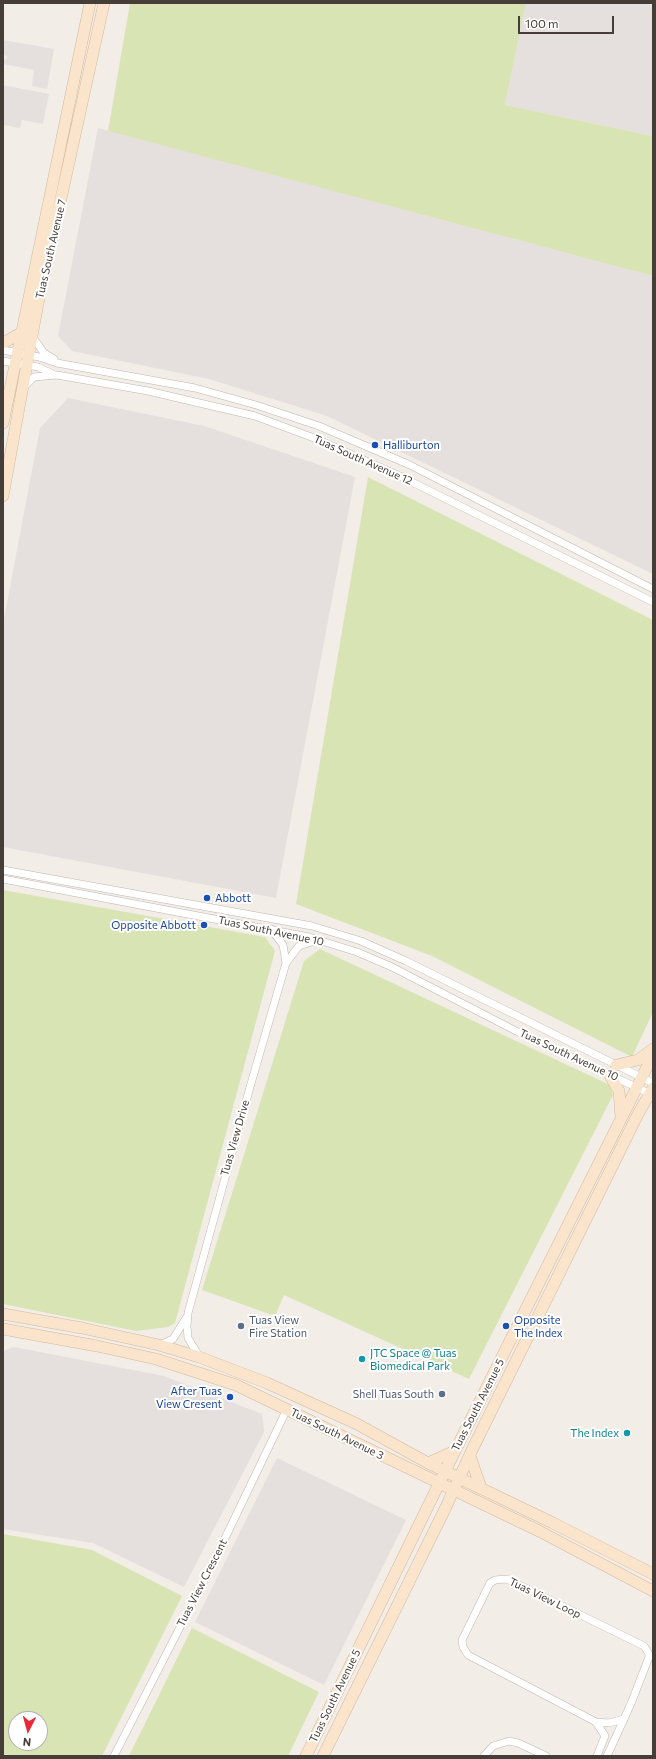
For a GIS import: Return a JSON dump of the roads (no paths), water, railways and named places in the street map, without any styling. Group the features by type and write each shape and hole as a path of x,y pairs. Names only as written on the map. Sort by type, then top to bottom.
{"street":[{"name":"Tuas South Avenue 7","path":"3,422 10,388 11,359 21,333 90,3"},
{"name":"Tuas South Avenue 7","path":"3,496 32,336 104,3"},
{"path":"3,343 21,333"},
{"path":"32,336 48,356 67,364"},
{"name":"Tuas South Avenue 12","path":"3,350 11,359 67,364 195,388 256,405 319,426 410,465 653,589"},
{"name":"Tuas South Avenue 12","path":"28,360 56,375 191,400 255,416 314,438 404,478 653,602"},
{"path":"23,389 34,377 56,375 54,368 57,363"},
{"path":"3,375 10,388"},
{"name":"Tuas South Avenue 10","path":"3,870 312,926 361,941 406,961 612,1069 637,1088 652,1090"},
{"name":"Tuas South Avenue 10","path":"3,879 270,929 320,940 357,952 392,967 518,1032 612,1069 642,1077 652,1090"},
{"name":"Tuas View Drive","path":"270,929 283,945 286,963"},
{"name":"Tuas View Drive","path":"159,1345 173,1339 183,1325 188,1313 248,1094 286,963 299,946 320,940"},
{"path":"622,1118 619,1091 612,1069 638,1060 653,1049"},
{"name":"Tuas South Avenue 5","path":"306,1756 454,1451 653,1055"},
{"name":"Tuas South Avenue 5","path":"323,1756 638,1114 652,1090"},
{"path":"638,1114 653,1108"},
{"name":"Tuas View Drive","path":"188,1313 187,1332 191,1346 199,1357"},
{"name":"Tuas South Avenue 3","path":"3,1314 82,1328 159,1345 199,1357 294,1394 357,1424 428,1463 482,1488 653,1574"},
{"name":"Tuas South Avenue 3","path":"3,1329 97,1346 156,1359 236,1385 453,1491 539,1531 653,1591"},
{"path":"236,1371 234,1380 236,1385"},
{"name":"Tuas View Crescent","path":"114,1756 216,1557 287,1409"},
{"path":"428,1463 454,1451"},
{"path":"470,1456 482,1488"},
{"path":"421,1475 428,1486 432,1499"},
{"path":"445,1509 462,1500 471,1499"},
{"name":"Tuas View Loop","path":"607,1756 624,1719 649,1657 649,1654 644,1646 507,1579 495,1580 490,1583 462,1640 463,1647 468,1655 596,1722 609,1723 624,1719"},
{"path":"596,1722 606,1736 597,1756"},
{"path":"484,1756 493,1746 509,1741 518,1743 546,1756"}],"place":[{"name":"Halliburton","path":"375,445"},
{"name":"Abbott","path":"207,898"},
{"name":"Opposite Abbott","path":"204,925"},
{"name":"Tuas View Fire Station","path":"241,1326"},
{"name":"Opposite The Index","path":"506,1326"},
{"name":"JTC Space @ Tuas Biomedical Park","path":"362,1359"},
{"name":"Shell Tuas South","path":"442,1394"},
{"name":"After Tuas View Cresent","path":"230,1397"},
{"name":"The Index","path":"627,1433"}]}
